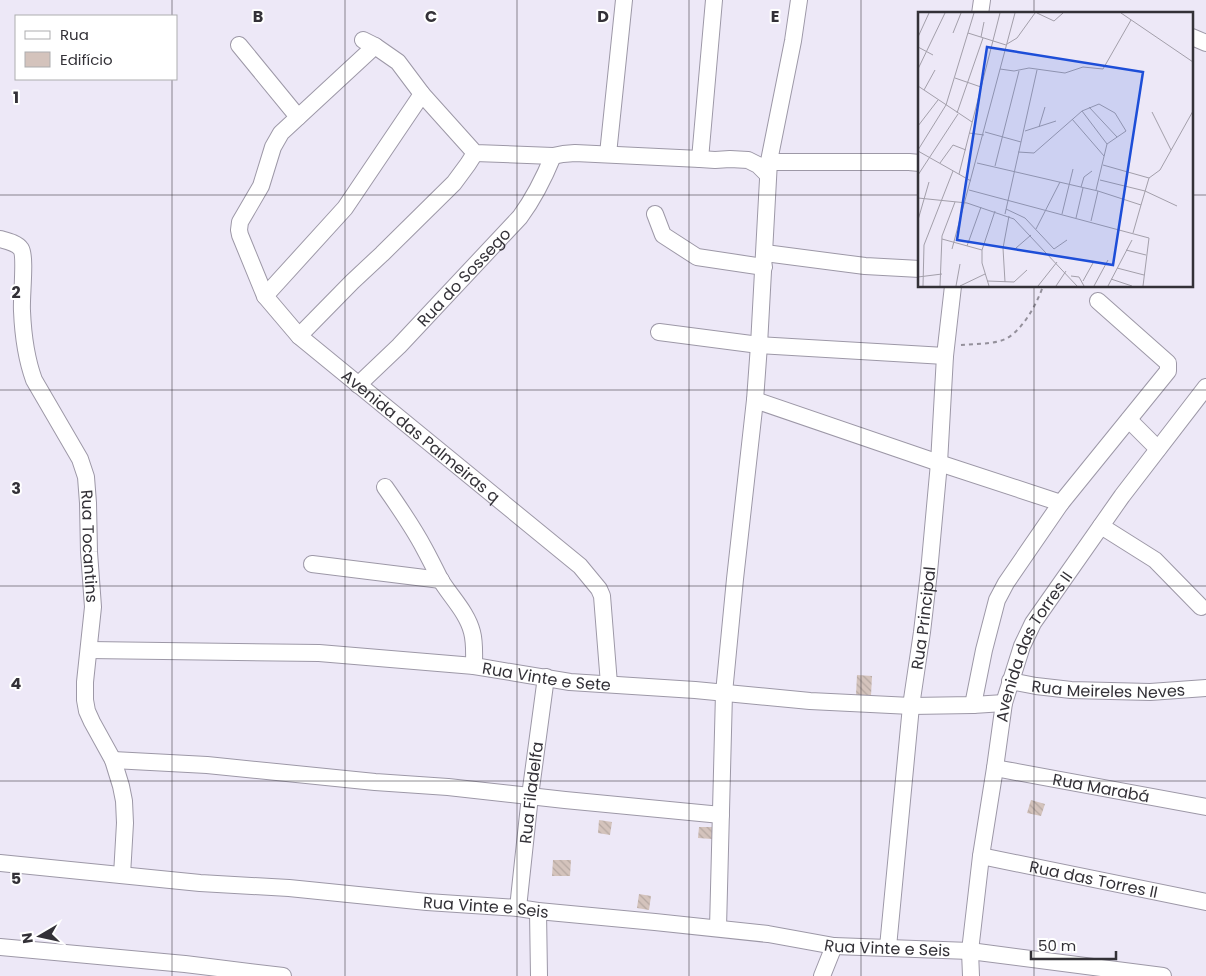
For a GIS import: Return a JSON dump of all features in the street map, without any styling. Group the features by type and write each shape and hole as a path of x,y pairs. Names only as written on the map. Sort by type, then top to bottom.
{"street":[{"path":"608,154 624,0"},
{"path":"700,159 714,0"},
{"path":"718,928 724,694 755,400 769,168 800,0"},
{"path":"1194,38 1206,43"},
{"name":"Avenida das Palmeiras q","path":"422,94 398,62 369,43 281,133 273,147 261,186 240,222 238,230 265,296 299,336 580,566 593,581 602,596 609,684"},
{"path":"239,45 298,117"},
{"path":"265,296 345,208 422,94 475,153 553,156 563,154 608,154 715,160 730,159 748,160 769,168"},
{"path":"299,336 454,183 475,153"},
{"name":"Rua do Sossego","path":"358,385 399,346 520,217 535,195 553,156"},
{"path":"769,168 774,162 918,163"},
{"path":"655,214 662,235 697,257 918,269"},
{"name":"Rua Tocantins","path":"0,239 18,246 21,250 24,259 22,310 24,340 30,369 34,380 80,459 86,477 93,607 85,682 85,700 87,711 113,760 124,801 125,823 122,875"},
{"name":"Rua Principal","path":"888,947 911,706 926,598 953,288"},
{"path":"973,705 984,650 997,600 1006,583 1061,503 1169,369 1168,363 1098,301"},
{"path":"659,332 759,345 946,351"},
{"name":"Avenida das Torres II","path":"971,976 970,951 981,856 1004,703 1022,646 1033,622 1122,496 1206,387"},
{"path":"755,400 1061,503"},
{"path":"1129,420 1158,449"},
{"path":"385,487 407,518 441,580 462,611 472,632 474,666"},
{"path":"1101,526 1155,560 1201,607"},
{"path":"312,564 441,580"},
{"name":"Rua Vinte e Sete","path":"89,650 318,653 474,666 570,682 810,701 911,706 1004,703"},
{"name":"Rua Filadelfa","path":"518,908 530,796 546,677"},
{"name":"Rua Meireles Neves","path":"1010,681 1071,690 1150,692 1206,688"},
{"path":"113,760 207,765 721,815"},
{"name":"Rua Marabá","path":"995,768 1206,807"},
{"name":"Rua das Torres II","path":"981,856 1206,902"},
{"name":"Rua Vinte e Seis","path":"0,863 200,883 289,888 427,902 518,908 768,934 834,946 970,951 1163,976"},
{"path":"538,911 539,976"},
{"path":"822,976 834,946"},
{"path":"0,947 185,964 246,974 283,976"}],"path":[{"path":"946,351 1002,340 1014,333 1032,311 1042,288"}],"building":[{"path":"857,675 872,676 871,696 856,695"},
{"path":"1031,800 1045,804 1041,816 1027,813"},
{"path":"599,820 612,822 610,835 598,833"},
{"path":"699,827 712,827 712,839 698,838"},
{"path":"553,860 571,860 570,876 552,876"},
{"path":"639,894 651,896 649,910 637,908"}]}
